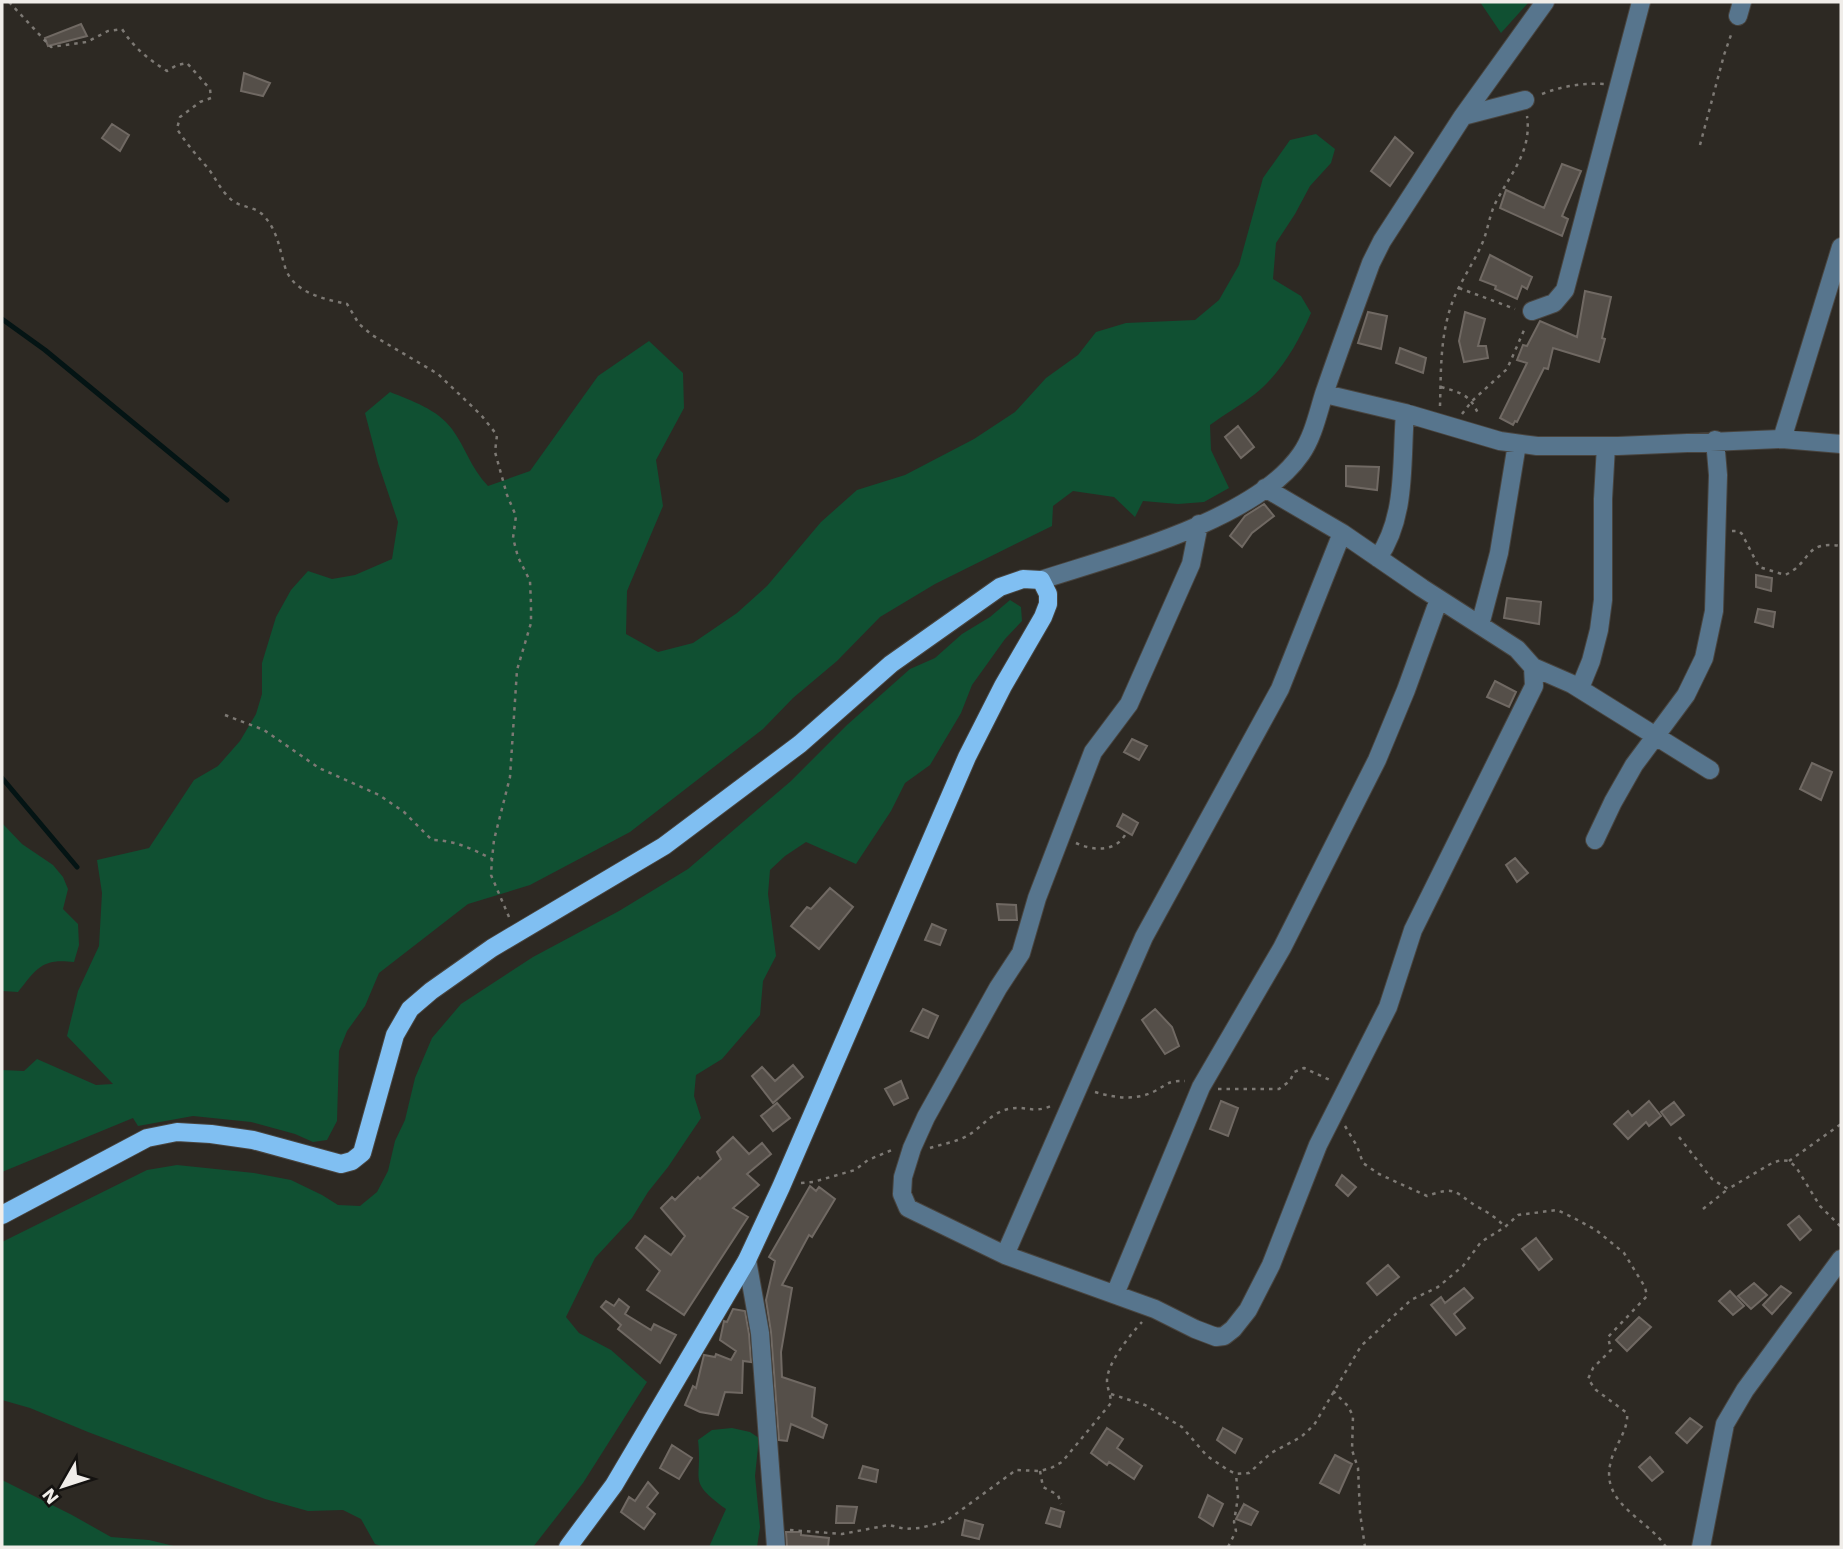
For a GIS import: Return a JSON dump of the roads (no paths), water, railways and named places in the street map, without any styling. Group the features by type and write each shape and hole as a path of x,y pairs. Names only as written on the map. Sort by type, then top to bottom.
{"main road":[{"path":"2,1215 147,1138 177,1132 253,1140 341,1164 352,1161 362,1153 395,1035 410,1009 431,991 492,948 664,846 800,744 891,664 1000,587 1023,579 1041,580 1048,594 1048,604 1043,617 1003,685 967,757 747,1260 614,1485 568,1547"}],"street":[{"path":"1041,580 1168,538 1199,524 1265,488 1282,475 1302,453 1371,263 1382,241 1463,116 1545,2"},
{"path":"1532,311 1554,303 1565,290 1641,2"},
{"path":"1463,116 1525,100"},
{"path":"1782,439 1841,247"},
{"path":"1325,394 1517,444 1564,447 1782,439 1841,444"},
{"path":"1378,558 1390,541 1396,523 1405,413"},
{"path":"1595,840 1634,765 1686,695 1704,659 1714,611 1718,475 1715,440"},
{"path":"1480,625 1499,552 1517,444"},
{"path":"1580,688 1600,630 1606,446"},
{"path":"1265,488 1342,533 1517,649 1533,667 1580,688 1710,770"},
{"path":"1199,524 1191,564 1129,704 1093,752 1037,898 1021,953 998,988 926,1117 903,1177 902,1194 908,1208 1005,1255 1155,1308 1216,1337 1224,1336 1233,1329 1248,1310 1271,1265 1318,1146 1388,1007 1413,930 1534,686 1533,667"},
{"path":"1005,1255 1144,937 1280,689 1342,533"},
{"path":"1115,1294 1201,1087 1282,948 1377,760 1439,599"},
{"path":"1701,1547 1725,1424 1745,1390 1841,1259"},
{"path":"747,1260 760,1333 776,1539"}],"waterway":[{"path":"2,319 45,350 227,500"},
{"path":"2,778 77,867"}]}
